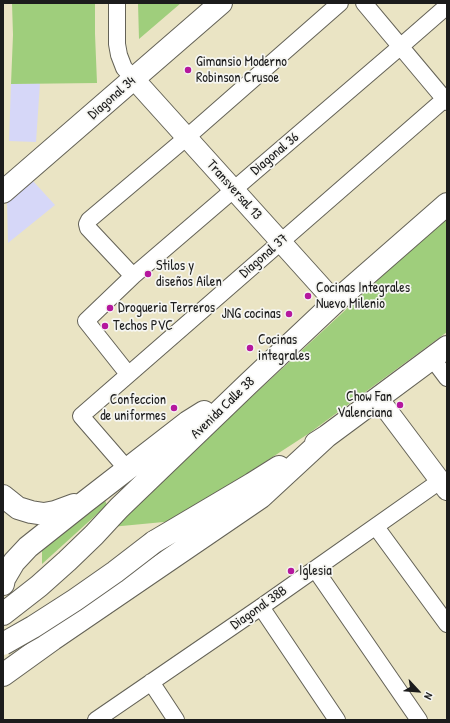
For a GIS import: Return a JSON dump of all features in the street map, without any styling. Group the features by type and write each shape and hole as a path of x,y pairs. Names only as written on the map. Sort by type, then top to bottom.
{"main road":[{"name":"Diagonal 34","path":"3,192 221,3"},
{"name":"Avenida Calle 38","path":"3,614 40,586 94,535 119,508 335,302 447,204"},
{"path":"3,644 33,627 74,600 115,572 154,542 252,484 328,436 440,352"},
{"path":"3,584 4,579 14,562 28,547 188,422 248,384"},
{"path":"3,675 261,497 328,436"},
{"path":"3,496 18,508 44,514 86,501"},
{"path":"3,625 10,635 22,641 33,642 53,640"}],"street":[{"path":"117,3 116,44 124,68 134,79"},
{"path":"133,276 88,228 87,224 89,220 186,138 340,3"},
{"path":"364,3 400,47 446,99"},
{"name":"Diagonal 36","path":"128,374 86,321 133,276 447,6"},
{"name":"Transversal 13","path":"134,79 335,302"},
{"name":"Diagonal 37","path":"127,470 81,416 446,99"},
{"path":"440,352 447,378"},
{"path":"378,398 443,486"},
{"name":"Diagonal 38B","path":"100,719 376,526 443,486"},
{"path":"376,526 447,624"},
{"path":"315,568 419,720"},
{"path":"261,607 337,720"},
{"path":"151,682 176,720"}],"shaded area":[{"path":"40,83 36,142 9,141 11,84"},
{"path":"33,181 55,205 8,243 7,201"}],"green space":[{"path":"12,3 95,3 97,83 11,84 13,35"},
{"path":"138,3 181,3 139,39"},
{"path":"447,216 447,332 308,434 174,521 111,527"},
{"path":"103,496 107,505 42,564 42,543"}],"place":[{"name":"Gimansio Moderno Robinson Crusoe","path":"188,70"},
{"name":"Stilos y diseños Ailen","path":"148,274"},
{"name":"Cocinas Integrales Nuevo Milenio","path":"308,296"},
{"name":"Drogueria Terreros","path":"110,308"},
{"name":"JNG cocinas","path":"289,314"},
{"name":"Techos PVC","path":"105,326"},
{"name":"Cocinas integrales","path":"250,348"},
{"name":"Chow Fan Valenciana","path":"400,405"},
{"name":"Confeccion de uniformes","path":"174,408"},
{"name":"Iglesia","path":"291,571"}]}
